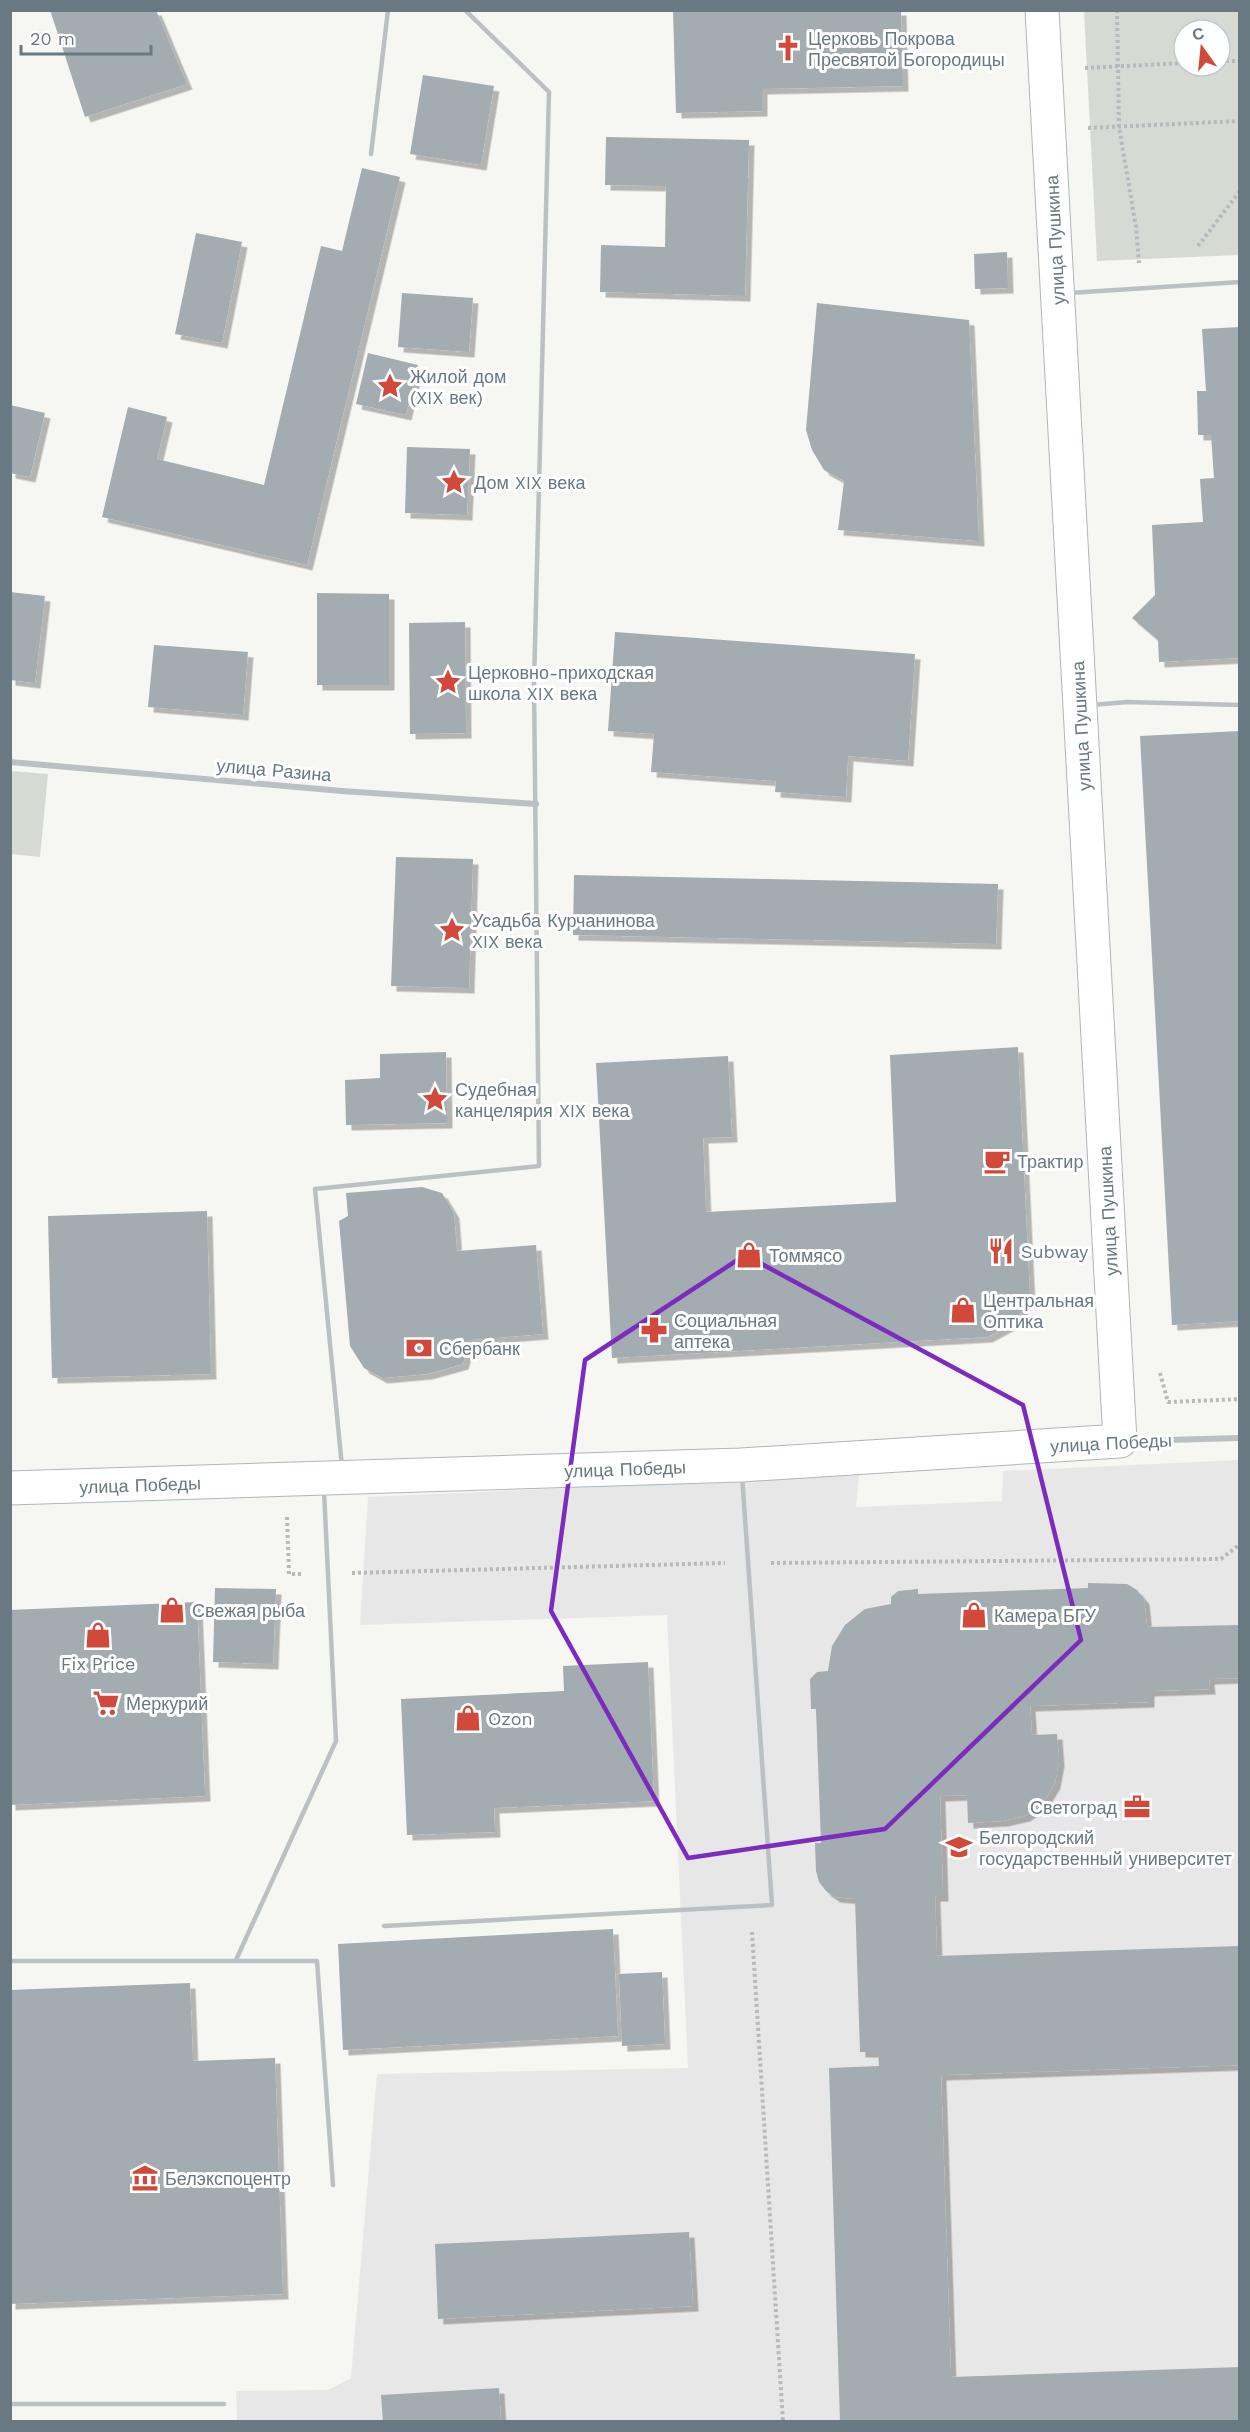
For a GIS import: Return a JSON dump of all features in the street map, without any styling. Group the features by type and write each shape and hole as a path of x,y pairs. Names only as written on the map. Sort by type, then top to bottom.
{"street":[{"name":"улица Пушкина","path":"1042,10 1120,1441"},
{"name":"улица Разина","path":"10,762 342,791 536,804"},
{"name":"улица Победы","path":"10,1488 741,1465 1120,1441 1239,1438"}],"lane":[{"path":"371,154 387,10"},
{"path":"236,1960 336,1741 328,1573 333,1479 315,1189 539,1167 534,682 549,92 465,10"},
{"path":"1058,293 1239,282"},
{"path":"1080,705 1127,702 1239,705"},
{"path":"384,1926 772,1905 741,1465"},
{"path":"10,1960 317,1960 333,2185"},
{"path":"10,2404 224,2404"}],"path":[{"path":"1117,10 1119,127 1136,227 1140,288"},
{"path":"1075,68 1172,64"},
{"path":"1084,129 1239,121"},
{"path":"1198,246 1239,191"},
{"path":"1160,1373 1168,1402 1239,1399"},
{"path":"285,1481 289,1575 748,1563 1221,1559 1239,1544"},
{"path":"750,1906 783,2421"}],"highlighted area":[{"path":"745,1255 1023,1405 1081,1640 885,1829 688,1858 551,1611 585,1360"}],"shaded area":[{"path":"1084,11 1239,11 1239,255 1097,261"},
{"path":"10,771 48,774 40,857 11,854"},
{"name":"Белгородский государственный университет","path":"1239,1460 1239,2421 237,2422 236,2391 328,2390 351,2378 377,2074 688,2068 667,1615 360,1625 368,1497 859,1475 856,1507 1002,1501 1003,1471"}],"building":[{"path":"50,10 156,10 187,84 85,117"},
{"name":"Церковь Покрова Пресвятой Богородицы","path":"673,10 901,10 903,86 762,89 762,111 676,113"},
{"path":"423,75 494,86 481,165 410,154"},
{"path":"606,137 749,140 745,296 600,292 601,245 665,247 666,186 605,185"},
{"path":"362,168 400,177 307,565 102,517 128,407 167,417 157,459 264,485 321,246 342,251"},
{"path":"196,233 242,242 222,343 175,334"},
{"path":"1007,252 1008,288 975,289 974,254"},
{"path":"402,293 473,298 469,352 398,347"},
{"path":"817,303 969,320 979,541 838,530 844,481 824,470 812,450 806,430"},
{"path":"1240,327 1240,658 1159,662 1158,640 1132,618 1155,595 1152,525 1203,522 1200,479 1214,478 1211,435 1198,435 1197,391 1206,391 1202,329"},
{"path":"368,353 418,365 406,415 356,404"},
{"path":"10,405 45,413 30,477 10,473"},
{"path":"407,447 470,449 467,515 405,513"},
{"path":"10,592 45,596 35,683 10,680"},
{"path":"317,593 389,594 389,685 317,685"},
{"path":"465,622 466,733 410,734 409,623"},
{"path":"615,632 915,654 908,761 848,756 846,797 775,792 776,781 651,772 654,734 608,731"},
{"path":"154,645 248,652 243,715 148,707"},
{"path":"1240,731 1240,1321 1172,1325 1140,736"},
{"path":"396,857 473,859 469,988 391,986"},
{"path":"574,875 998,884 996,944 573,935"},
{"path":"1018,1047 1030,1297 1015,1322 987,1337 612,1358 596,1063 728,1056 732,1137 703,1138 706,1212 896,1202 890,1055"},
{"path":"446,1052 447,1123 346,1125 345,1080 380,1078 380,1054"},
{"path":"422,1187 442,1193 454,1213 457,1251 536,1245 543,1334 470,1340 463,1364 427,1374 382,1378 364,1368 350,1346 339,1221 348,1216 346,1193"},
{"path":"207,1211 211,1374 52,1378 48,1216"},
{"path":"1088,1583 1127,1584 1137,1590 1144,1599 1147,1627 1240,1625 1240,1678 1209,1679 1210,1689 1149,1691 1149,1702 1030,1706 1032,1735 1057,1734 1059,1761 1055,1783 1043,1803 1025,1816 1002,1821 968,1823 967,1795 940,1796 943,1896 935,1896 937,1956 1240,1946 1240,2065 941,2075 951,2377 1240,2367 1240,2422 840,2422 829,2068 879,2066 878,2052 860,2052 855,1899 835,1897 826,1891 819,1882 816,1871 815,1843 821,1843 816,1709 811,1709 810,1679 817,1672 828,1671 832,1646 845,1625 865,1609 891,1604 891,1597 898,1591 918,1589 918,1594 1088,1588"},
{"path":"215,1588 276,1589 273,1664 213,1662"},
{"name":"Меркурий","path":"197,1602 205,1796 10,1805 10,1610"},
{"path":"648,1662 654,1801 494,1808 495,1832 407,1835 401,1699 564,1691 563,1666"},
{"path":"613,1929 618,2036 343,2050 338,1944"},
{"path":"662,1972 665,2044 622,2046 619,1974"},
{"name":"Белэкспоцентр","path":"190,1983 193,2061 275,2058 283,2294 10,2304 10,1990"},
{"path":"689,2232 693,2306 438,2319 435,2244"},
{"path":"499,2388 501,2422 383,2422 381,2395"}],"place":[{"name":"Церковь Покрова Пресвятой Богородицы","path":"788,48"},
{"name":"Жилой дом (XIX век)","path":"390,386"},
{"name":"Дом XIX века","path":"454,482"},
{"name":"Церковно-приходская школа XIX века","path":"448,682"},
{"name":"Усадьба Курчанинова XIX века","path":"452,930"},
{"name":"Судебная канцелярия XIX века","path":"435,1099"},
{"name":"Трактир","path":"997,1161"},
{"name":"Subway","path":"1001,1251"},
{"name":"Томмясо","path":"749,1255"},
{"name":"Центральная Оптика","path":"963,1310"},
{"name":"Социальная аптека","path":"654,1330"},
{"name":"Сбербанк","path":"419,1348"},
{"name":"Свежая рыба","path":"172,1610"},
{"name":"Камера БГУ","path":"974,1615"},
{"name":"Fix Price","path":"98,1635"},
{"name":"Меркурий","path":"106,1703"},
{"name":"Ozon","path":"468,1718"},
{"name":"Светоград","path":"1137,1807"},
{"name":"Белгородский государственный университет","path":"959,1847"},
{"name":"Белэкспоцентр","path":"145,2178"}]}
